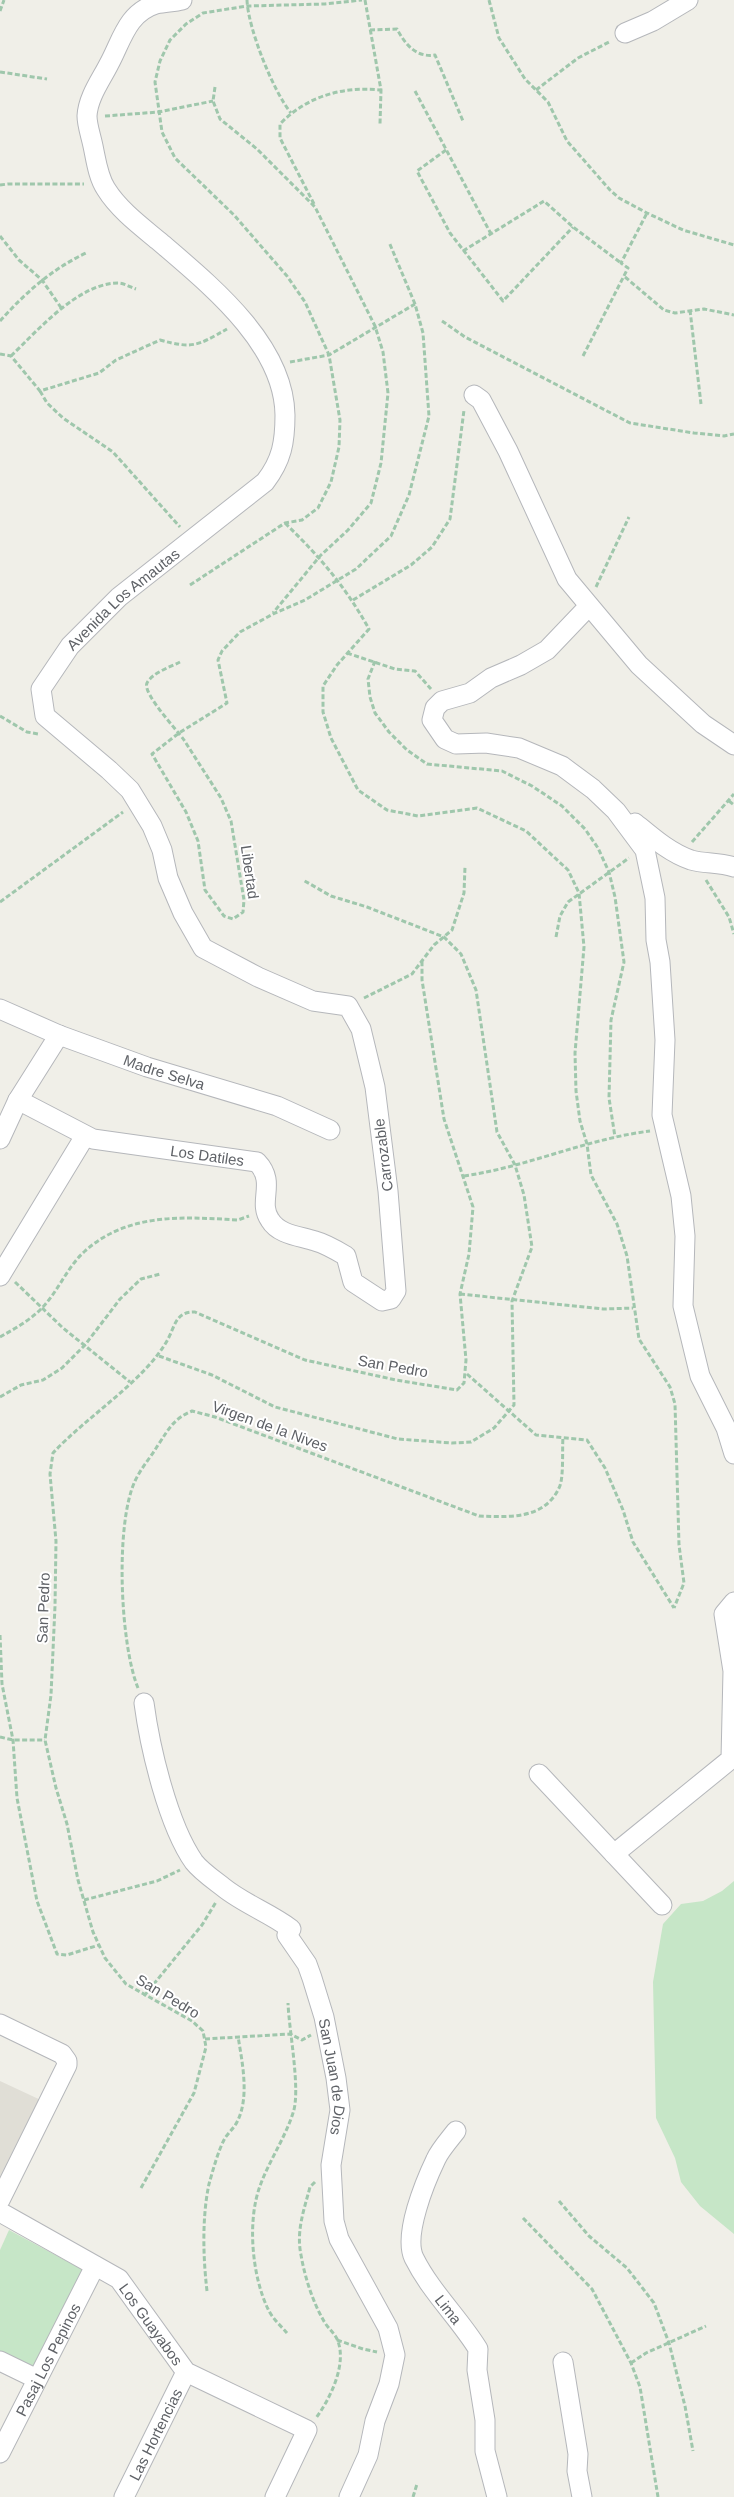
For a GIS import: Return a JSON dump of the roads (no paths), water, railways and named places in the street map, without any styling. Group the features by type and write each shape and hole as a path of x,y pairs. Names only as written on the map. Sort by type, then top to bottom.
{"street":[{"name":"Avenida Los Amautas","path":"182,0 148,7 132,20 125,29 90,99 87,117 97,168 106,189 143,228 174,254 241,318 256,336 274,364 282,388 285,410 282,445 276,468 265,482 189,540 120,597 70,646 41,689 45,716 130,790 136,804 152,826 162,850 168,878 183,913 203,948 258,977 313,1001 348,1006"},
{"path":"625,33 653,21 688,0"},
{"path":"474,396 481,400 508,451 567,579 639,665 703,724 734,745"},
{"path":"589,606 547,650 521,666 491,678 470,693 442,701 435,708 432,720 445,739 456,744 486,743 518,748 562,766 660,843 686,857 723,863 734,867"},
{"path":"593,789 616,811 645,850 654,898 656,940 660,962 666,1040 662,1079 662,1115 681,1196 685,1236 683,1306 700,1376 726,1428 734,1454"},
{"name":"Carrozable","path":"267,1211 270,1220 278,1229 322,1243 346,1256 352,1282 382,1301 391,1299 396,1291 388,1191 375,1087 361,1030 348,1006"},
{"name":"Madre Selva","path":"0,1009 59,1035 146,1067 276,1106 330,1130"},
{"path":"0,1139 18,1100 59,1035"},
{"name":"Los Datiles","path":"18,1100 85,1136 122,1144 181,1150 257,1162 265,1170 268,1182 267,1211"},
{"path":"1,1275 85,1136"},
{"path":"614,1854 731,1759 733,1671 724,1614 734,1602"},
{"name":"San Juan de Dios","path":"144,1703 158,1775 178,1830 194,1862 224,1889 276,1917 290,1929 287,1935 307,1964 312,1978 333,2059 340,2110 330,2165 334,2221 339,2239 361,2283 388,2328 396,2354 389,2384 375,2421 368,2455 349,2497"},
{"path":"539,1774 662,1905"},
{"path":"0,2024 62,2054 67,2065 0,2200"},
{"name":"Lima","path":"456,2132 436,2158 419,2204 410,2244 414,2258 437,2295 478,2349 477,2370 485,2420 485,2451 497,2497"},
{"name":"Los Guayabos","path":"0,2212 118,2278 186,2372 307,2430 275,2497"},
{"name":"Pasaj Los Pepinos","path":"0,2453 95,2266"},
{"path":"0,2361 37,2379"},
{"path":"563,2362 578,2454 577,2470 582,2497"},
{"name":"Las Hortencias","path":"124,2497 186,2372"}]}
